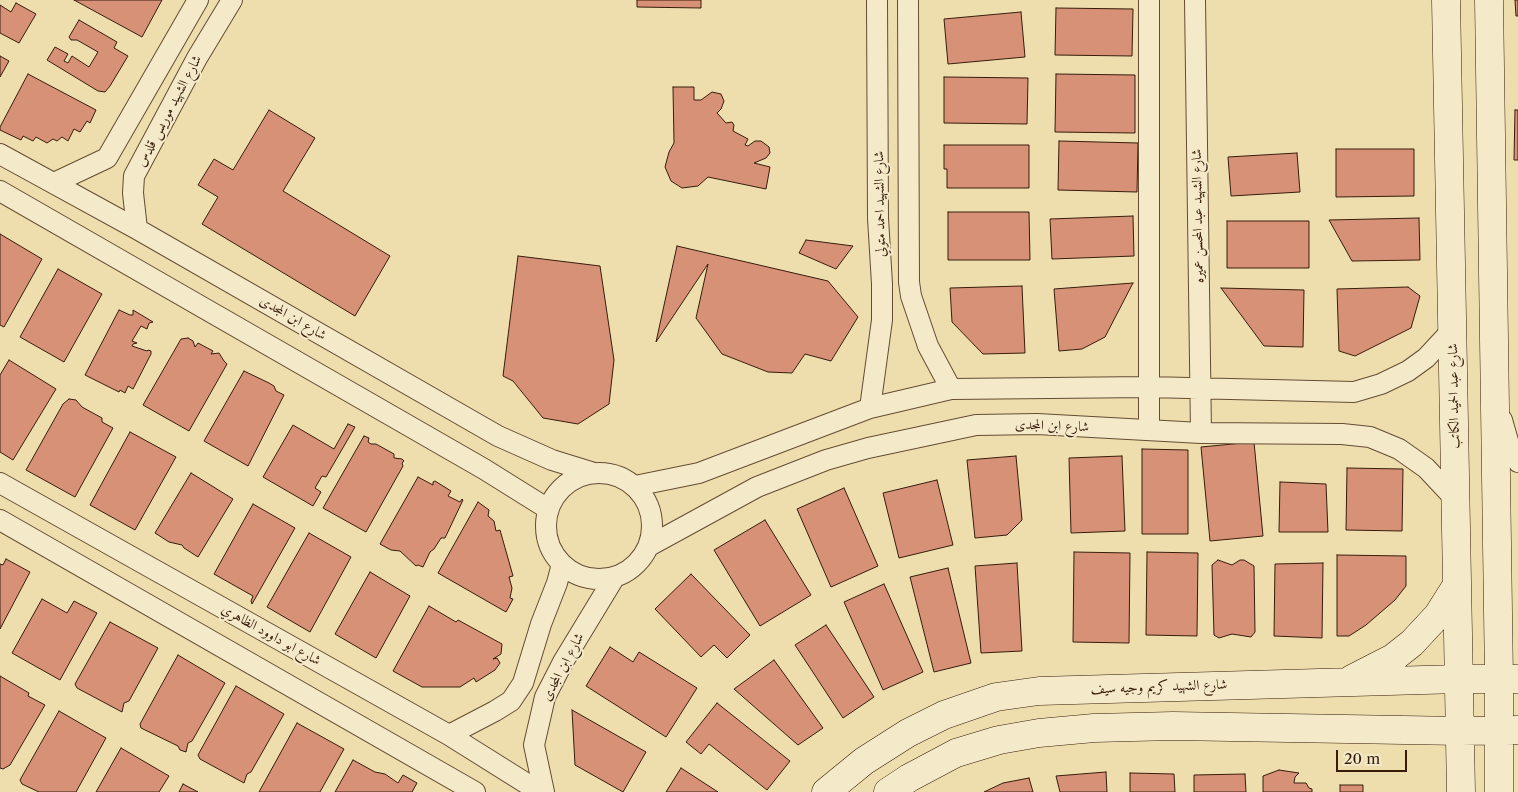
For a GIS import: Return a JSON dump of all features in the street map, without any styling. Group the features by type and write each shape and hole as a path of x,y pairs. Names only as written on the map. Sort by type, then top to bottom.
{"street":[{"name":"شارع الشهيد موريس قلدس","path":"107,158 198,0"},
{"name":"شارع الشهيد موريس قلدس","path":"138,229 133,193 134,176 197,58 232,0"},
{"name":"شارع الشهيد احمد متولي","path":"870,408 882,320 878,218 877,0"},
{"name":"شارع الشهيد احمد متولي","path":"908,0 909,282 911,296 928,346 951,389"},
{"path":"1148,430 1149,0"},
{"name":"شارع الشهيد عبد المحسن عميره","path":"1195,0 1201,433"},
{"name":"شارع عبد الحميد الكاتب","path":"1446,0 1461,792"},
{"path":"1488,0 1495,395 1508,679 1508,730 1499,792"},
{"name":"شارع ابن المجدى","path":"0,154 138,229 498,436 552,460 591,472"},
{"path":"54,183 107,158 134,176"},
{"path":"0,191 484,469 548,509"},
{"path":"882,284 909,282"},
{"path":"635,486 699,473 870,408 951,389 1148,387 1354,392 1381,384 1408,372 1426,358 1452,329"},
{"path":"1495,395 1510,448 1518,462"},
{"name":"شارع ابن المجدى","path":"649,546 757,487 826,460 868,448 976,425 1037,424 1201,433 1342,434 1370,437 1399,449 1426,468 1456,500"},
{"path":"591,472 606,472 622,477 635,486 646,498 652,514 653,530 649,546 641,560 629,571 614,578 596,580 578,575 562,564 550,548 546,528 548,509 557,492 572,479 591,472"},
{"name":"شارع ابو داوود الظاهري","path":"0,483 449,735 542,792"},
{"path":"0,520 475,792"},
{"name":"شارع ابن المجدى","path":"449,735 511,701 523,683 562,564"},
{"name":"شارع ابن المجدى","path":"542,792 534,744 546,697 563,662 614,578"},
{"path":"1346,682 1393,658 1412,643 1438,615 1458,585"},
{"name":"شارع الشهيد كريم وجيه سيف","path":"826,792 864,761 908,733 944,715 996,697 1039,691 1459,678 1508,679"},
{"path":"888,792 956,753 999,740 1039,733 1094,728 1173,726 1460,731 1508,730"}],"building":[{"path":"74,0 162,0 142,37"},
{"path":"637,0 701,0 701,8 637,7"},
{"path":"1515,0 1518,0 1518,16 1516,16"},
{"path":"16,3 36,14 19,43 0,33 0,5 11,12"},
{"path":"1056,8 1133,9 1132,56 1055,55"},
{"path":"1021,12 1025,57 948,64 944,19"},
{"path":"79,20 117,42 114,48 128,56 105,92 98,91 47,60 55,47 68,54 64,61 68,63 72,56 89,67 98,52 77,40 71,40 69,37"},
{"path":"0,56 9,61 0,77"},
{"path":"28,74 96,110 90,123 87,121 80,132 74,129 68,141 62,137 57,141 53,139 47,143 36,137 33,141 23,136 21,140 0,130"},
{"path":"1056,74 1135,75 1135,133 1055,132"},
{"path":"944,77 1028,78 1027,124 944,123"},
{"path":"673,87 694,87 694,100 701,100 712,92 721,94 724,101 717,113 726,123 732,122 734,125 733,131 748,139 745,145 748,146 755,141 761,141 769,147 770,153 766,158 754,163 770,167 766,189 708,177 698,186 682,188 671,181 665,167 669,152 674,143"},
{"path":"269,110 315,138 283,191 390,256 355,316 202,224 218,197 198,185 214,159 233,170"},
{"path":"1515,110 1518,110 1518,160 1514,160"},
{"path":"1059,141 1138,143 1137,192 1058,190"},
{"path":"944,145 1029,145 1029,188 947,188 947,169 944,169"},
{"path":"1336,149 1414,149 1414,196 1336,197"},
{"path":"1297,153 1300,192 1231,196 1228,157"},
{"path":"948,212 1029,212 1030,260 948,260"},
{"path":"1133,216 1134,256 1052,259 1050,219"},
{"path":"1419,218 1420,260 1352,261 1329,220"},
{"path":"1227,221 1309,221 1309,268 1227,268"},
{"path":"0,234 42,259 4,327 0,325"},
{"path":"806,240 853,246 836,269 799,253"},
{"path":"677,246 828,281 858,317 831,361 805,354 792,373 768,372 722,354 696,318 708,264 656,342"},
{"path":"518,256 600,266 614,360 609,404 578,424 543,418 513,381 503,376"},
{"path":"58,269 102,294 64,362 20,337"},
{"path":"1133,283 1105,337 1082,349 1059,351 1054,289"},
{"path":"1022,286 1025,353 983,354 952,322 950,288"},
{"path":"1408,287 1420,296 1411,328 1355,356 1339,351 1337,289"},
{"path":"1221,288 1304,290 1303,347 1264,346"},
{"path":"119,310 133,315 133,310 153,322 149,323 147,329 141,326 132,341 137,343 132,346 151,351 151,354 133,389 128,386 125,393 120,390 119,392 85,375"},
{"path":"188,338 193,341 195,347 198,343 213,351 211,354 219,353 227,364 189,431 143,405 181,339"},
{"path":"9,360 56,389 13,460 0,452 0,375"},
{"path":"244,371 274,386 276,391 284,395 248,466 204,441"},
{"path":"69,399 76,400 82,407 102,418 102,422 113,428 75,497 26,470 63,404"},
{"path":"348,424 355,427 326,477 322,476 315,488 321,492 313,506 263,477 293,425 334,449"},
{"path":"130,432 176,457 135,530 90,505"},
{"path":"364,436 369,438 368,442 371,444 376,444 394,454 394,458 404,461 366,532 323,508"},
{"path":"1254,442 1263,536 1210,541 1201,447"},
{"path":"1142,449 1188,450 1188,534 1142,534"},
{"path":"1016,456 1022,520 1007,535 975,538 967,460"},
{"path":"1122,456 1125,531 1071,533 1069,458"},
{"path":"1347,468 1403,469 1402,531 1346,530"},
{"path":"191,473 233,499 198,557 182,545 169,542 155,533"},
{"path":"418,477 433,485 435,481 451,491 448,496 460,502 463,500 445,538 441,538 430,552 423,567 416,566 400,551 391,550 380,544"},
{"path":"937,480 953,545 899,558 883,493"},
{"path":"1280,482 1326,484 1328,532 1279,532"},
{"path":"844,488 878,566 831,587 797,509"},
{"path":"478,502 489,510 488,516 494,521 496,531 500,530 513,576 509,577 512,588 510,598 513,599 506,612 438,573"},
{"path":"253,504 295,528 252,604 253,596 214,574"},
{"path":"765,520 811,595 760,626 714,550"},
{"path":"309,533 351,557 310,632 267,607"},
{"path":"1074,552 1130,553 1129,643 1073,642"},
{"path":"1147,552 1198,553 1197,636 1146,635"},
{"path":"1337,555 1406,556 1406,586 1395,600 1366,625 1349,636 1337,636"},
{"path":"6,559 30,572 0,629 0,564 3,565"},
{"path":"1218,560 1232,565 1240,560 1244,560 1254,566 1255,632 1251,637 1232,634 1219,638 1214,635 1212,565"},
{"path":"1017,563 1022,651 981,653 975,566"},
{"path":"1323,563 1322,638 1274,636 1275,564"},
{"path":"948,568 971,663 934,672 910,577"},
{"path":"370,572 410,596 376,658 335,634"},
{"path":"691,574 750,635 727,658 714,645 701,657 655,609"},
{"path":"884,584 923,672 883,690 844,602"},
{"path":"42,599 67,613 74,601 97,613 60,680 12,653"},
{"path":"429,606 456,622 458,620 502,644 501,654 493,659 497,658 500,663 495,670 476,682 474,678 460,687 422,687 393,671"},
{"path":"110,622 158,648 129,701 124,703 122,712 77,688 75,684"},
{"path":"826,625 874,697 843,718 795,645"},
{"path":"610,647 633,662 639,652 697,688 666,737 586,686"},
{"path":"178,655 225,683 192,741 188,743 186,752 180,750 178,746 141,728 140,724"},
{"path":"774,660 823,728 798,745 734,689"},
{"path":"0,676 29,693 28,696 45,705 10,765 3,769 0,768"},
{"path":"236,686 284,714 251,772 247,774 244,783 200,759 198,755"},
{"path":"717,703 790,761 767,790 709,744 701,754 686,742"},
{"path":"572,710 646,752 623,792 575,765"},
{"path":"59,711 106,738 76,792 39,792 22,784 20,780"},
{"path":"297,723 344,749 320,792 259,792"},
{"path":"121,748 169,776 159,792 96,792"},
{"path":"353,760 375,772 385,774 398,783 403,775 417,783 412,792 335,792"},
{"path":"681,768 718,792 666,792"},
{"path":"1279,770 1299,773 1295,777 1294,783 1306,783 1312,789 1312,792 1263,792 1263,776"},
{"path":"1106,772 1107,792 1060,792 1056,776"},
{"path":"1130,773 1174,774 1175,792 1130,792"},
{"path":"1245,774 1246,792 1194,792 1194,775"},
{"path":"1029,778 1033,792 984,792 1003,783"},
{"path":"183,784 198,792 179,792"},
{"path":"1340,785 1363,785 1363,792 1340,792"}]}
